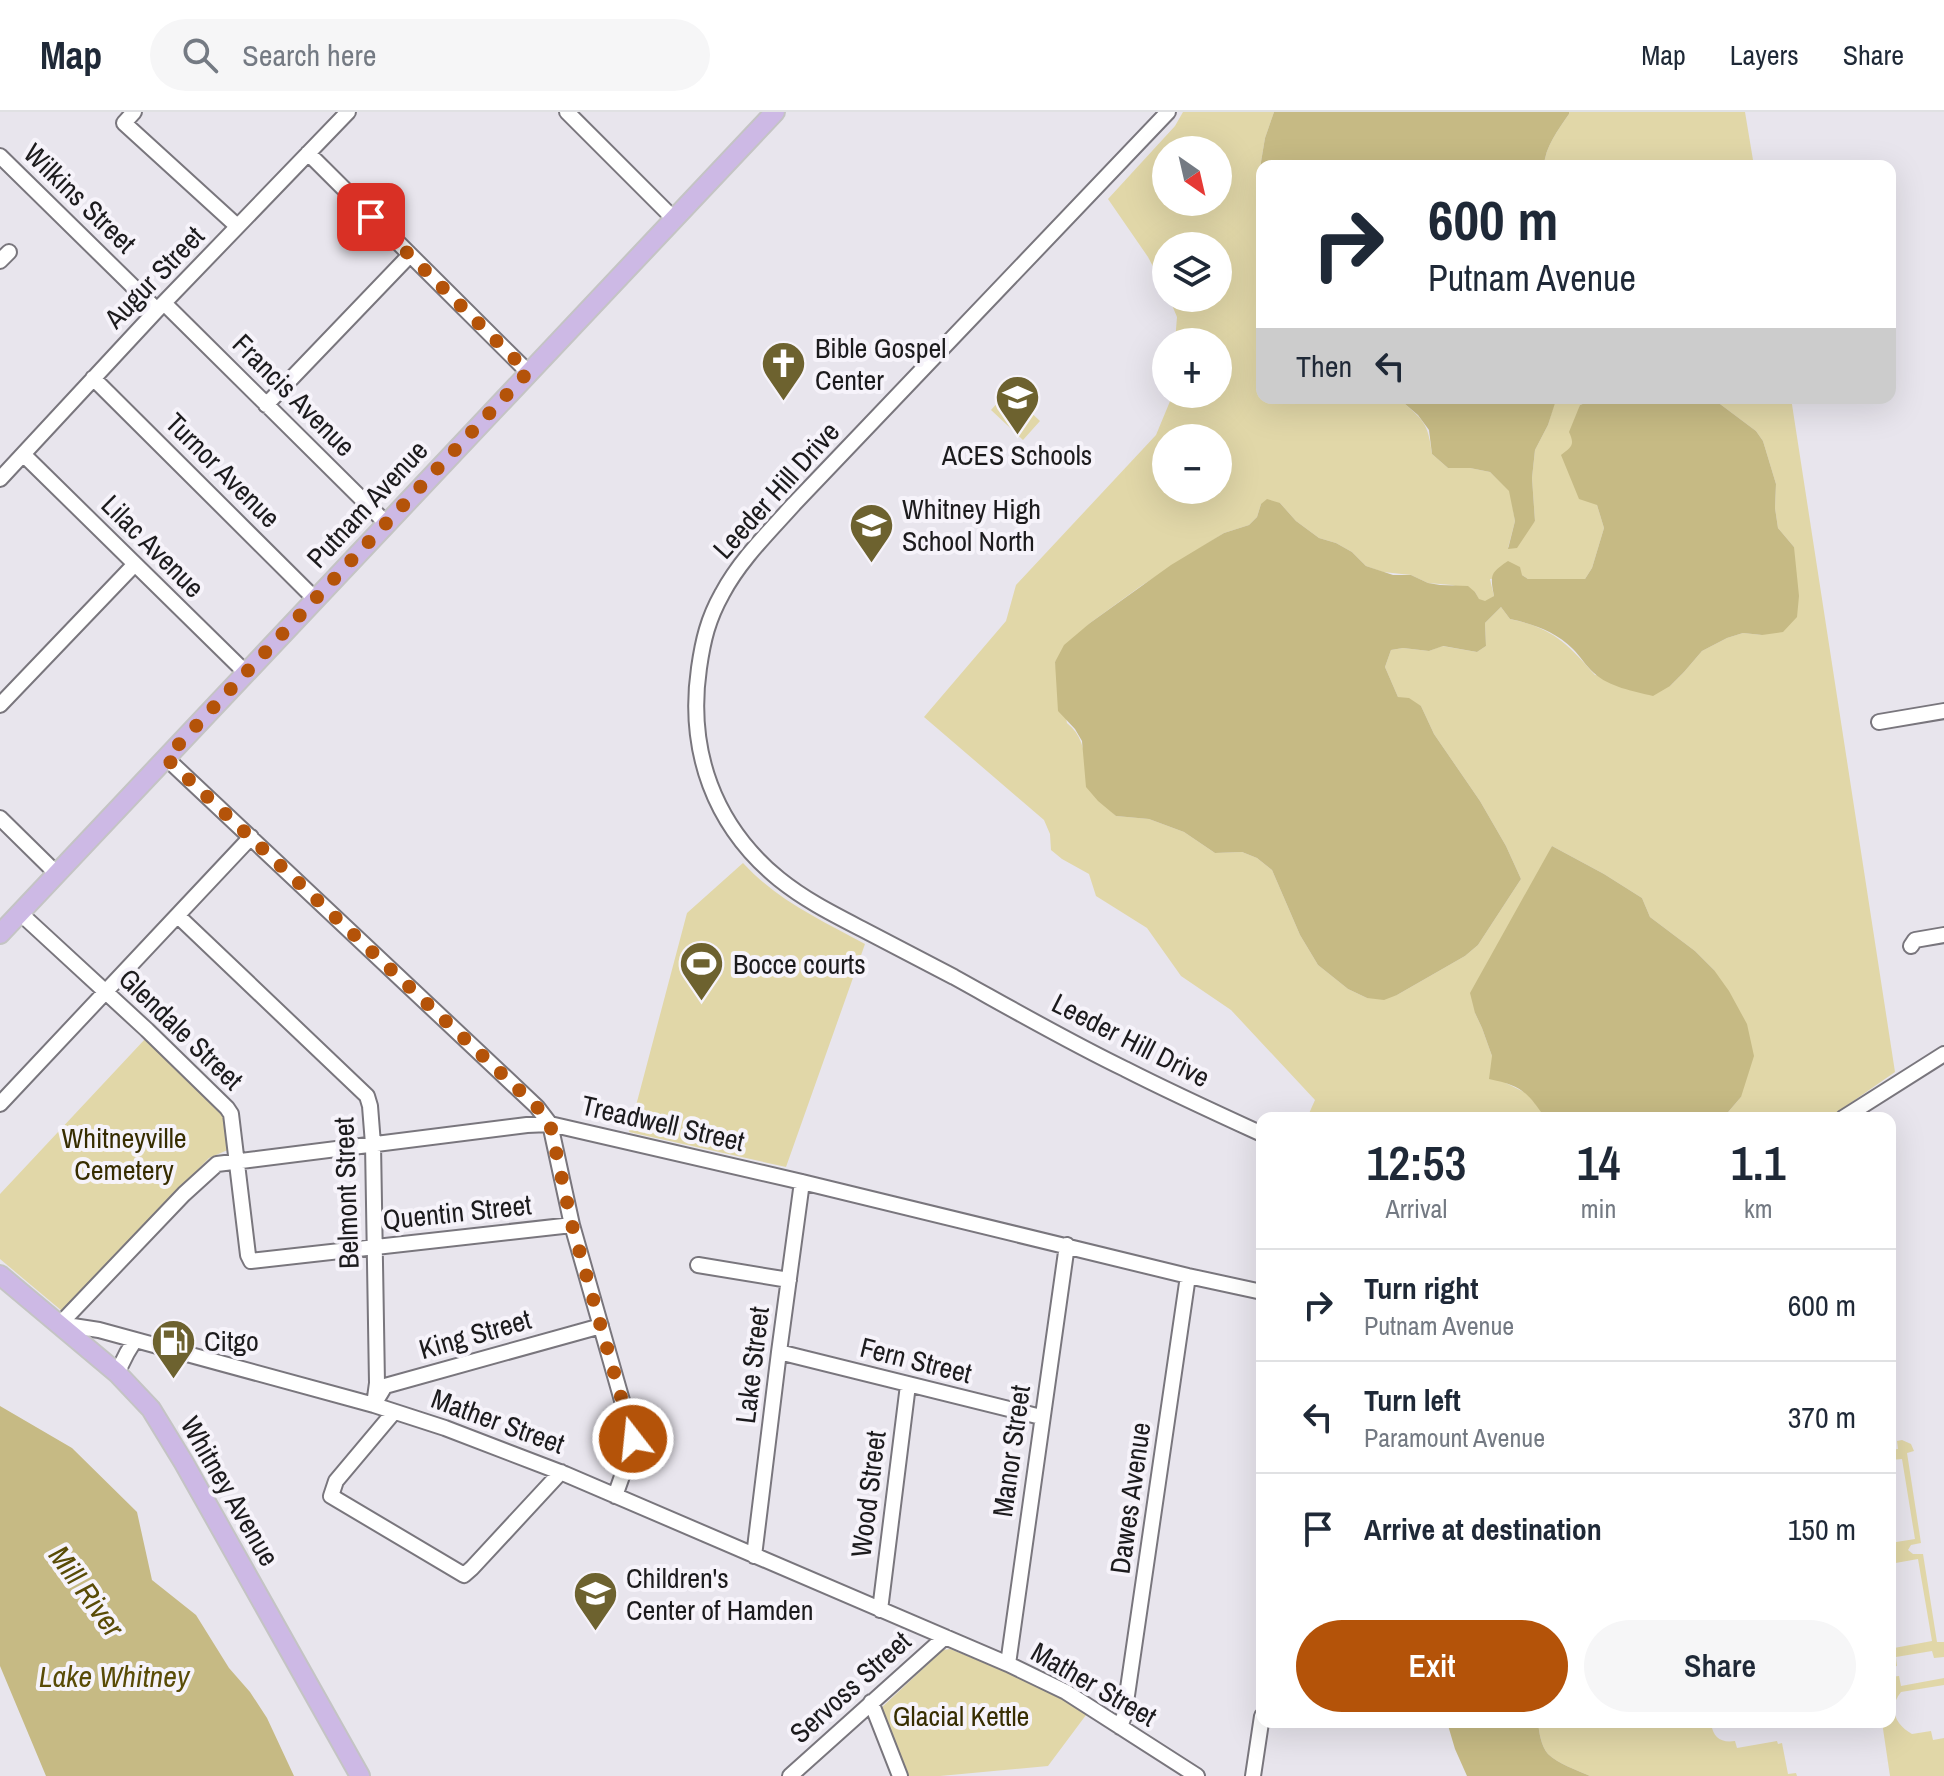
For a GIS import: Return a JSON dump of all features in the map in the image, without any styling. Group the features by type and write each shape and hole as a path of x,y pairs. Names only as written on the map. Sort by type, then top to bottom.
{"main road":[{"name":"Putnam Avenue","path":"0,934 775,112"},
{"name":"Whitney Avenue","path":"0,1275 117,1373 151,1409 360,1776"}],"street":[{"path":"567,112 674,219"},
{"name":"Leeder Hill Drive","path":"1168,112 794,504 738,568 721,595 704,634 695,696 696,725 704,769 722,811 741,840 780,880 815,905 1125,1069 1256,1131"},
{"name":"Augur Street","path":"0,479 308,153 341,114"},
{"path":"129,117 237,226"},
{"path":"308,153 528,372"},
{"name":"Wilkins Street","path":"0,156 161,307"},
{"path":"266,405 409,256"},
{"name":"Francis Avenue","path":"161,307 387,524"},
{"name":"Turnor Avenue","path":"93,378 315,599"},
{"name":"Lilac Avenue","path":"24,455 246,673"},
{"path":"0,705 134,565"},
{"path":"1879,722 1944,711"},
{"path":"166,758 537,1107 550,1124 572,1225 633,1439 615,1496"},
{"path":"0,818 57,874"},
{"path":"0,1104 251,837"},
{"name":"Glendale Street","path":"20,913 231,1114 251,1261"},
{"name":"Belmont Street","path":"178,916 362,1090 370,1106 377,1383 374,1405"},
{"path":"1911,946 1915,940 1944,935"},
{"path":"1852,1112 1944,1054"},
{"name":"Treadwell Street","path":"60,1324 217,1164 550,1124 1256,1291"},
{"name":"Lake Street","path":"754,1556 802,1182"},
{"name":"Quentin Street","path":"251,1261 572,1225"},
{"name":"Manor Street","path":"1008,1664 1067,1245"},
{"path":"698,1265 789,1280"},
{"name":"Dawes Avenue","path":"1120,1727 1188,1276"},
{"name":"Mather Street","path":"60,1324 99,1330 374,1405 561,1472 1008,1664 1066,1692 1197,1776"},
{"name":"King Street","path":"374,1405 385,1386 601,1326"},
{"path":"117,1373 135,1340"},
{"name":"Fern Street","path":"779,1352 1041,1417"},
{"name":"Wood Street","path":"880,1610 908,1385"},
{"path":"394,1412 336,1481 331,1496 464,1575 561,1472"},
{"name":"Servoss Street","path":"790,1776 945,1637"},
{"path":"871,1702 900,1776"},
{"path":"1253,1776 1260,1728"}],"green space":[{"path":"1183,112 1274,112 1261,160 1256,160 1256,404 1405,404 1422,422 1432,454 1448,468 1490,472 1510,491 1515,521 1508,548 1535,521 1532,478 1535,450 1548,425 1554,404 1583,404 1572,447 1604,528 1592,568 1585,579 1528,579 1522,575 1490,579 1494,596 1486,602 1479,600 1475,592 1452,585 1428,583 1411,575 1383,572 1366,566 1352,552 1319,538 1296,521 1280,503 1261,504 1257,517 1249,525 1224,533 1090,623 1055,662 1067,723 1082,744 1087,787 1116,816 1149,819 1184,832 1215,853 1242,852 1257,858 1272,870 1300,935 1318,965 1348,989 1367,998 1397,995 1465,956 1478,945 1521,879 1480,801 1434,734 1421,706 1398,697 1385,667 1391,650 1429,651 1442,646 1477,652 1486,646 1485,623 1501,607 1510,619 1537,627 1558,638 1595,675 1670,686 1702,651 1743,633 1762,635 1794,547 1778,528 1776,484 1763,441 1756,431 1720,404 1792,404 1895,1072 1838,1112 1728,1112 1741,1097 1714,970 1695,951 1650,917 1642,898 1552,846 1475,1013 1506,1083 1528,1094 1542,1112 1310,1112 1315,1100 1231,1010 1181,976 1147,928 1096,896 1089,874 1051,850 1050,834 1044,820 924,717 1006,621 1016,585 1152,439 1152,504 1232,504 1232,424 1161,424 1167,408 1232,408 1232,328 1176,328 1175,312 1232,312 1232,232 1152,232 1152,265 1108,199 1152,151 1152,216 1232,216 1232,136 1166,136"},
{"path":"1745,112 1753,160 1545,160 1549,145 1569,114"},
{"path":"1008,391 1040,421 1023,440 991,410"},
{"path":"743,863 785,899 865,944 786,1167 629,1132 687,913"},
{"name":"Whitneyville Cemetery","path":"146,1038 225,1113 230,1149 209,1158 62,1311 0,1259 0,1194"},
{"path":"1897,1441 1911,1444 1914,1451 1907,1453 1921,1543 1911,1545 1908,1550 1913,1554 1923,1554 1937,1642 1944,1642 1944,1657 1934,1658 1932,1651 1896,1657 1896,1648 1932,1641 1918,1559 1896,1563 1896,1542 1915,1539 1902,1459 1896,1460"},
{"name":"Glacial Kettle","path":"950,1649 1035,1683 1089,1711 1048,1766 940,1776 904,1776 880,1709 943,1650"},
{"path":"1896,1676 1899,1676 1901,1686 1944,1678 1944,1685 1901,1692 1896,1701"},
{"path":"1896,1718 1912,1734 1931,1731 1933,1740 1944,1738 1944,1776 1890,1776 1883,1728 1896,1728"},
{"path":"1539,1728 1712,1728 1722,1740 1735,1741 1737,1748 1777,1741 1778,1744 1782,1743 1788,1774 1796,1773 1797,1776 1590,1776 1552,1758"}],"water":[{"path":"1274,112 1569,112 1549,145 1545,160 1261,160"},
{"path":"1405,404 1555,404 1535,450 1532,478 1535,521 1517,548 1508,549 1515,521 1509,491 1490,472 1448,468 1432,454 1429,430"},
{"path":"1720,404 1756,431 1763,441 1776,484 1778,528 1794,547 1799,596 1797,617 1783,632 1762,635 1743,633 1702,651 1670,686 1653,696 1607,682 1559,637 1510,619 1501,607 1485,623 1486,646 1477,652 1443,646 1429,651 1391,650 1385,667 1398,697 1409,698 1421,706 1434,734 1480,801 1521,879 1478,945 1465,956 1397,995 1384,1000 1367,998 1348,989 1318,965 1300,935 1272,870 1257,858 1242,852 1215,853 1184,832 1149,819 1116,816 1098,801 1086,787 1082,741 1058,711 1055,662 1064,645 1090,623 1171,565 1224,533 1249,525 1267,499 1280,503 1296,521 1319,538 1352,552 1366,566 1393,575 1411,575 1428,583 1468,586 1479,599 1485,601 1494,596 1492,579 1495,572 1508,561 1520,567 1522,575 1528,579 1585,579 1592,568 1604,528 1597,505 1579,499 1561,455 1571,445 1569,432 1580,405"},
{"path":"1552,846 1642,898 1650,917 1695,951 1714,970 1747,1024 1754,1056 1741,1097 1728,1112 1541,1112 1525,1093 1514,1086 1489,1079 1492,1056 1470,993"},
{"name":"Lake Whitney","path":"0,1406 72,1448 137,1512 152,1580 196,1615 229,1668 267,1718 294,1776 46,1776 0,1666"},
{"path":"1449,1728 1539,1728 1542,1743 1552,1758 1590,1776 1467,1776"}],"place":[{"name":"Bible Gospel Center","path":"784,403"},
{"name":"ACES Schools","path":"1017,437"},
{"name":"Whitney High School North","path":"871,564"},
{"name":"Bocce courts","path":"702,1003"},
{"name":"Citgo","path":"173,1380"},
{"name":"Children's Center of Hamden","path":"595,1633"}],"route":[{"path":"371,217 528,372 166,758 537,1107 550,1124 572,1225 633,1439"}],"water label":[{"name":"Mill River","path":"87,1591"}]}
